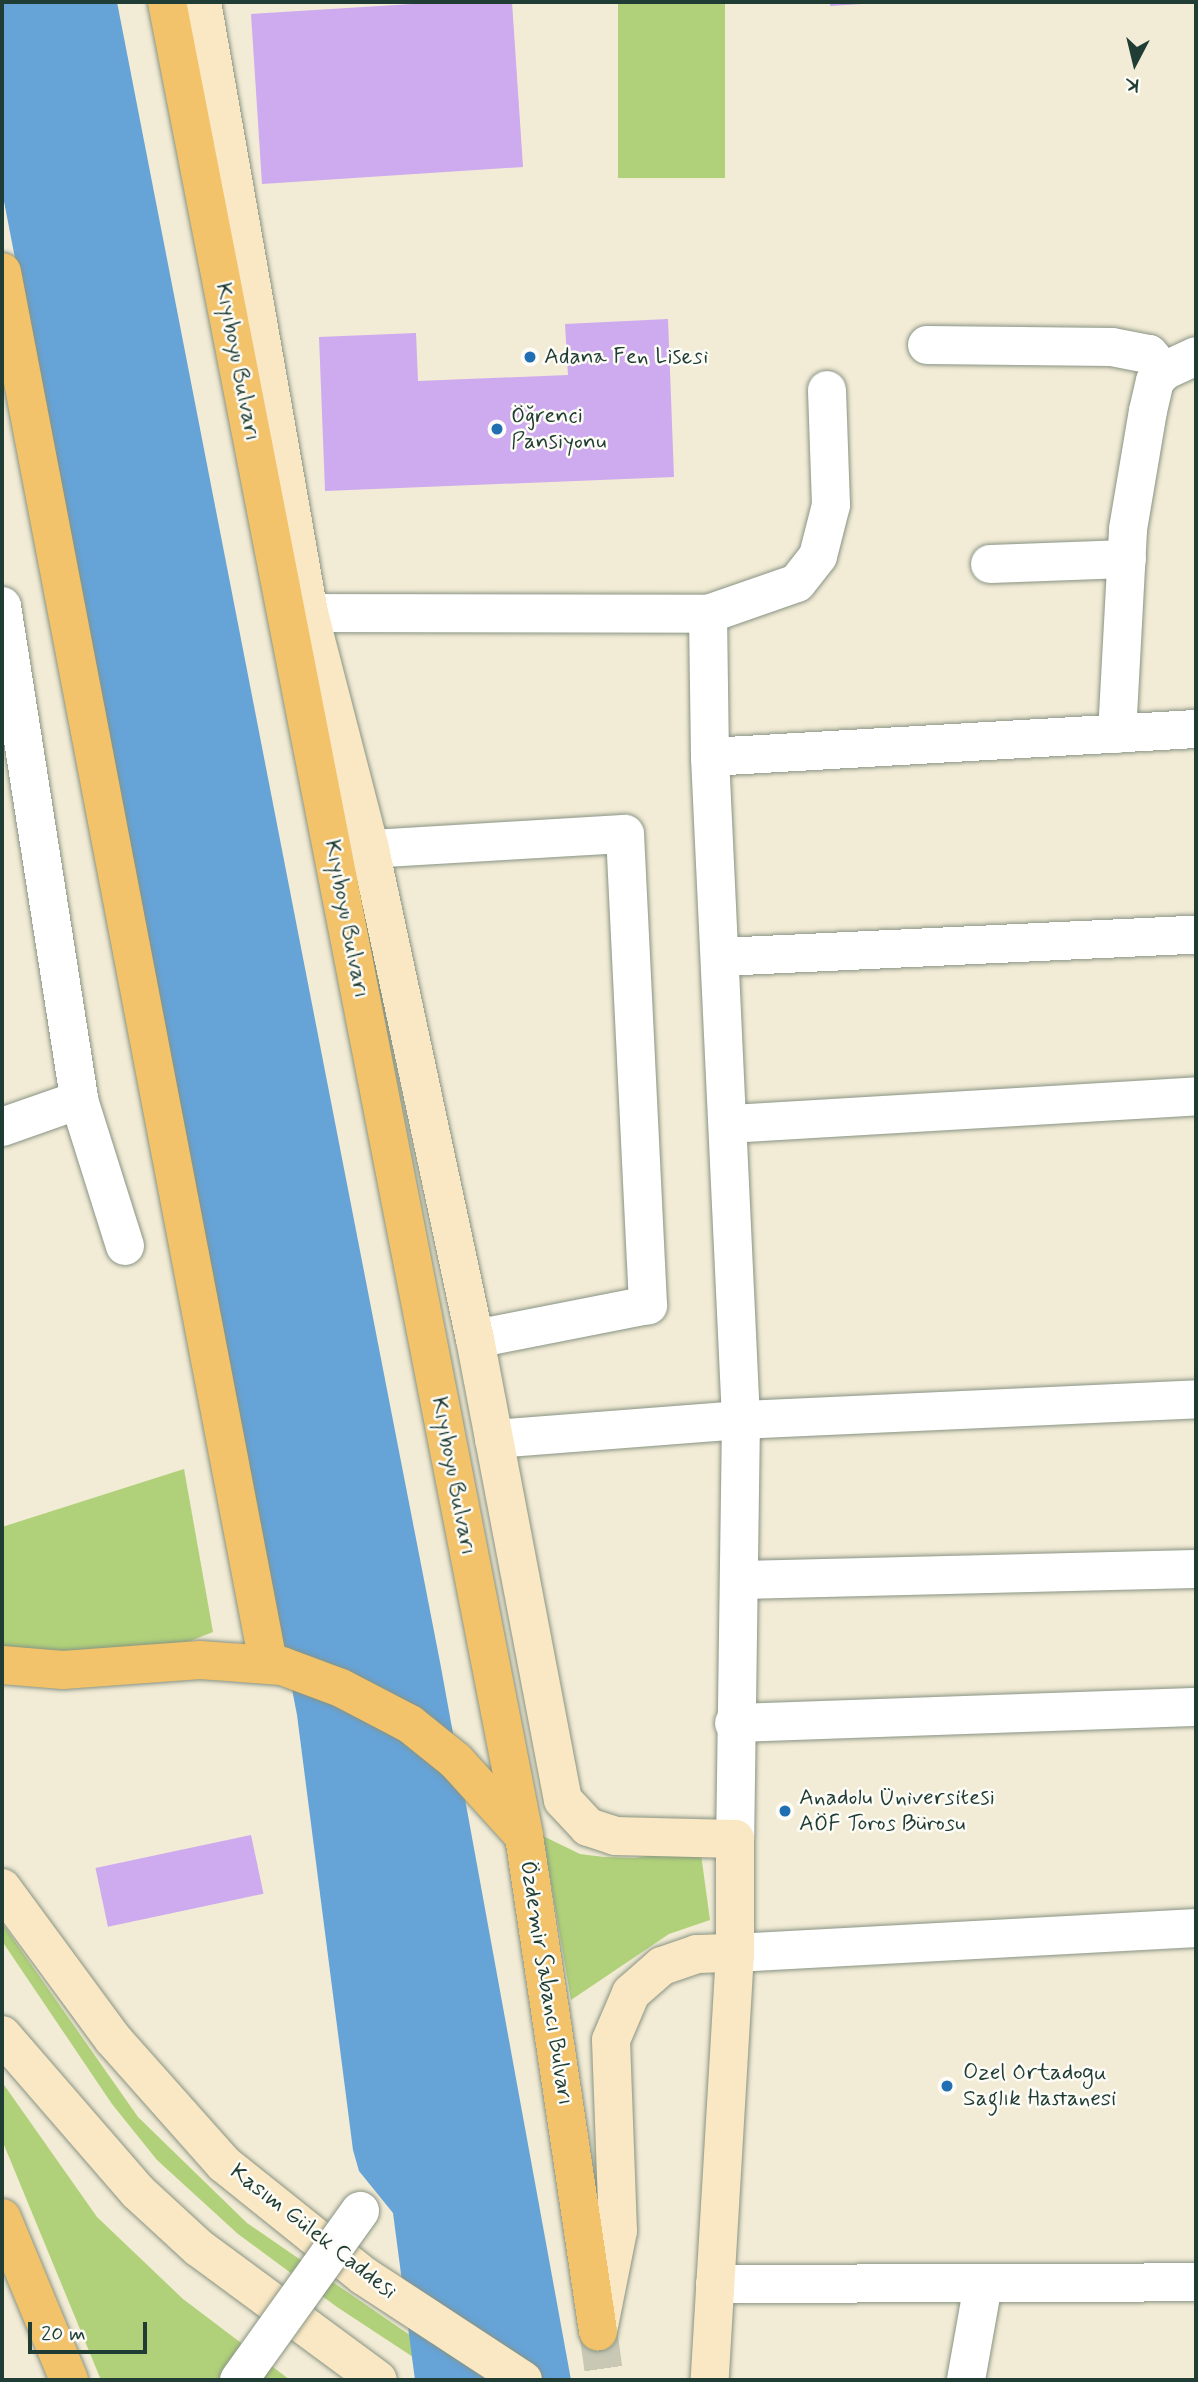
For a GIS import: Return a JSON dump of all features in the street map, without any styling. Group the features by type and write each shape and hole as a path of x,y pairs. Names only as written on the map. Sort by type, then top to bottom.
{"main road":[{"name":"Kıyıboyu Bulvarı","path":"167,2 524,1836"},
{"path":"202,2 309,612 370,849 475,1339 563,1800 588,1827 615,1836 735,1839 735,1953 710,2380"},
{"path":"2,272 275,1665"},
{"name":"Özdemir Sabancı Bulvarı","path":"2,1665 63,1670 200,1660 275,1665 380,1707 456,1761 524,1836 598,2331 618,2231 611,2040 631,1993 662,1966 697,1954 735,1953"},
{"name":"Kasım Gülek Caddesi","path":"2,1888 113,2039 170,2107 224,2164 364,2276 523,2380"},
{"path":"2,2035 138,2192 199,2248 346,2360 378,2380"},
{"path":"2,2218 69,2380"}],"street":[{"path":"927,345 1112,347 1180,363"},
{"path":"1117,734 1127,559 1147,411 1156,382 1180,363"},
{"path":"309,612 708,614 797,583 818,556 831,505 827,390"},
{"path":"990,564 1127,559"},
{"path":"2,606 79,1100 125,1246"},
{"path":"708,614 710,757 730,1124 741,1420 740,1580 734,1723 735,1839"},
{"path":"710,757 1196,729"},
{"path":"370,849 625,834 648,1305 475,1339"},
{"path":"721,957 1196,935"},
{"path":"730,1124 1196,1096"},
{"path":"2,1127 79,1100"},
{"path":"494,1439 741,1420 1196,1399"},
{"path":"740,1580 1196,1569"},
{"path":"734,1723 1196,1707"},
{"path":"735,1953 1196,1928"},
{"path":"239,2380 360,2211"},
{"path":"715,2284 983,2286 1196,2282"},
{"path":"966,2380 983,2286"}],"green space":[{"path":"618,2 725,2 725,178 618,178"},
{"path":"184,1469 213,1632 185,1643 123,1655 2,1647 2,1527"},
{"path":"543,1836 580,1854 604,1857 635,1858 700,1847 710,1920 669,1934 571,2000"},
{"path":"2,1923 138,2117 247,2223 475,2380 448,2380 337,2307 238,2234 157,2160 112,2104 2,1941"},
{"path":"2,2082 97,2217 183,2299 290,2380 101,2380 2,2140"}],"water":[{"path":"2,2 117,2 440,1662 571,2380 415,2380 393,2213 359,2171 353,2150 297,1715 2,191"}],"building":[{"path":"444,2 512,2 523,167 262,184 251,14"},
{"path":"830,2 862,2 862,4 830,6"},
{"name":"Öğrenci Pansiyonu","path":"668,319 674,477 325,491 319,337 416,333 418,381 568,375 565,324"},
{"path":"251,1835 263,1894 108,1927 95,1868"}],"tunnel":[{"path":"598,2331 605,2380"}],"place":[{"name":"Adana Fen Lisesi","path":"530,357"},
{"name":"Öğrenci Pansiyonu","path":"497,429"},
{"name":"Anadolu Üniversitesi AÖF Toros Bürosu","path":"785,1811"},
{"name":"Ozel Ortadogu Saglık Hastanesi","path":"947,2086"}]}
